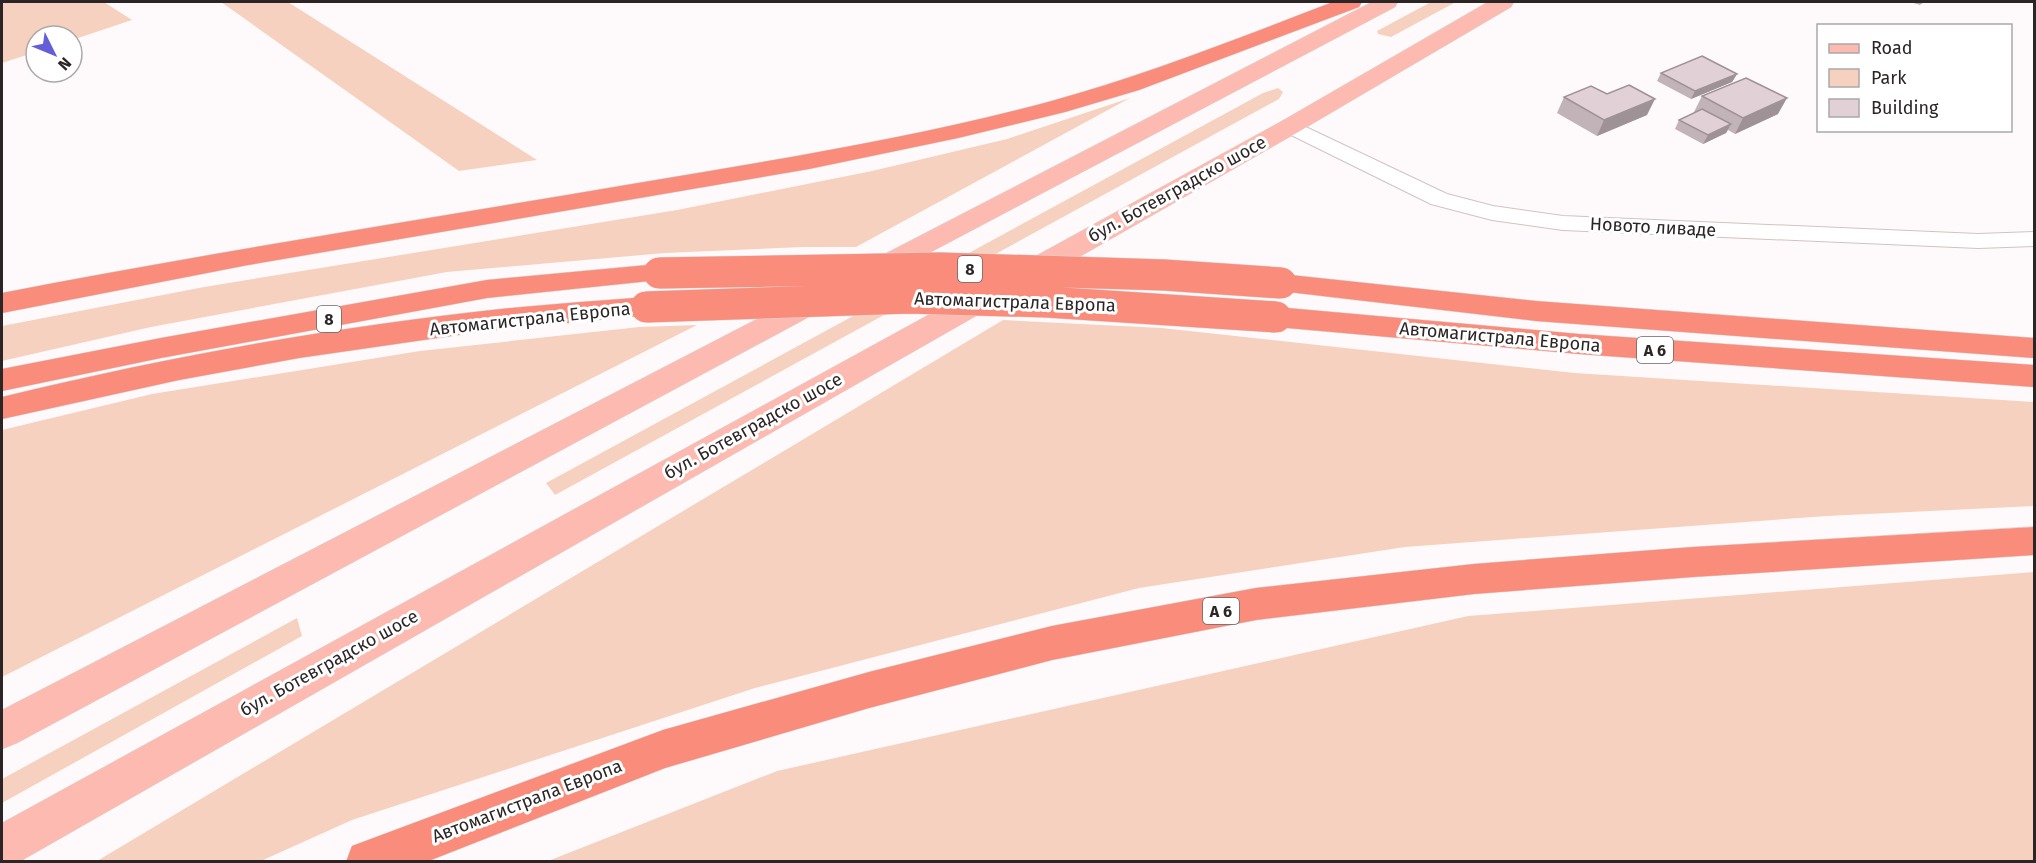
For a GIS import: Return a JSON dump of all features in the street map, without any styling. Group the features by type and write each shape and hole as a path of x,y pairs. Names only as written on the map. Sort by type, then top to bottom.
{"highway":[{"path":"2,303 852,154 966,129 1058,107 1145,80 1351,2"},
{"name":"8","path":"2,380 161,348 487,289 658,273 940,268 1164,275 1281,284 1536,311 2034,348"},
{"name":"Автомагистрала Европа","path":"2,408 105,383 316,344 481,322 646,307 788,300 910,298 1096,304 1276,317 1579,344 2034,376"},
{"name":"Автомагистрала Европа","path":"368,861 663,749 869,690 1052,643 1256,604 1474,579 1693,562 2034,541"}],"main road":[{"path":"2,730 1387,2"},
{"name":"бул. Ботевградско шосе","path":"2,847 1291,126 1503,2"}],"lane":[{"name":"Новото ливаде","path":"1291,126 1439,198 1492,213 1575,223 1978,241 2034,239"}],"green space":[{"path":"2,2 104,2 132,20 84,36 84,24 24,24 24,56 2,63"},
{"path":"221,2 288,2 537,160 459,171"},
{"path":"1431,2 1456,2 1391,37 1378,34 1377,31"},
{"path":"1278,88 1283,92 1279,99 555,495 546,483 1263,93"},
{"path":"1130,98 856,247 665,253 447,272 151,327 2,361 2,326 204,287 677,210 872,171 1007,139"},
{"path":"1003,320 1162,328 1575,373 2034,402 2034,506 1827,516 1405,547 1139,588 755,688 352,820 261,861 97,861"},
{"path":"697,325 2,677 2,430 152,394 420,351 639,327"},
{"path":"2034,572 2034,861 548,861 777,771 1468,616"},
{"path":"297,618 302,636 2,803 2,779"}],"building":[{"path":"1702,56 1737,74 1695,91 1661,73"},
{"path":"1746,78 1787,98 1743,118 1702,96"},
{"path":"1629,85 1655,99 1604,120 1564,97 1591,86 1607,94"},
{"path":"1702,109 1731,124 1708,135 1679,120"}]}
